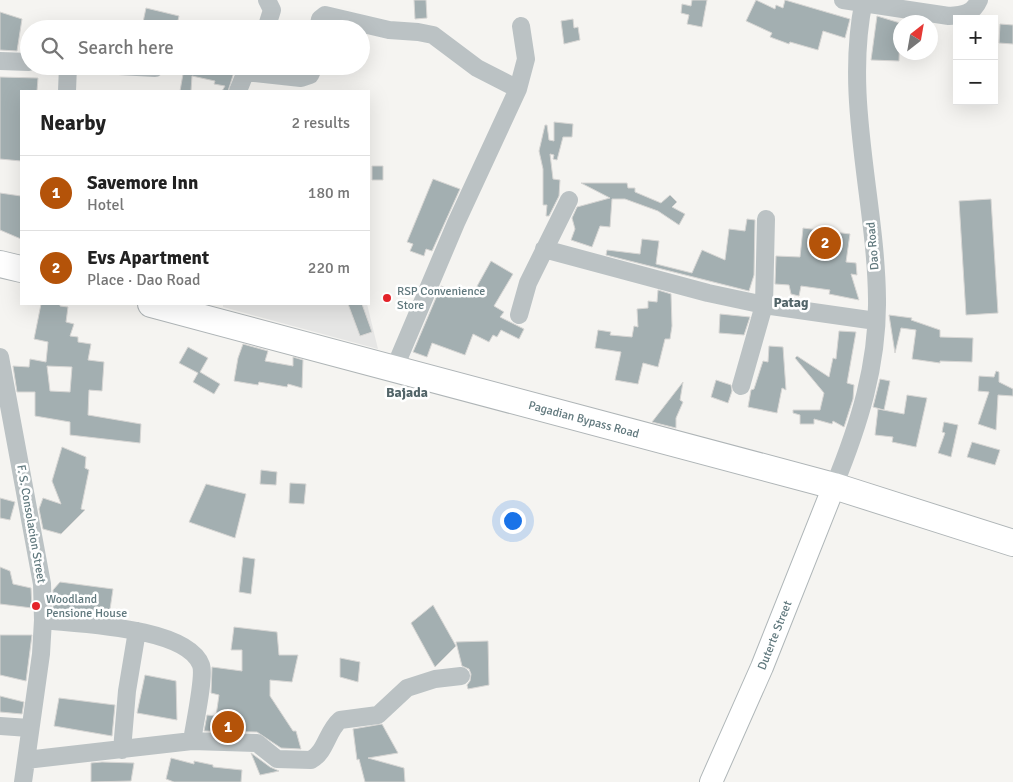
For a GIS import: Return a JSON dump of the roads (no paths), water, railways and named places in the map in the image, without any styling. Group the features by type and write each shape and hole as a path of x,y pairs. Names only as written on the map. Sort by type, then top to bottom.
{"highway":[{"path":"0,264 20,269"},
{"name":"Pagadian Bypass Road","path":"158,305 218,313 395,367 834,486 1013,543"}],"main road":[{"name":"Duterte Street","path":"711,782 762,666 834,486"}],"street":[{"path":"267,0 272,10 269,20"},
{"path":"843,0 949,16 965,14 974,10 979,0"},
{"name":"Dao Road","path":"834,486 857,429 870,380 876,321 877,299 874,253 858,80 858,44 864,2"},
{"path":"320,20 325,15 346,20"},
{"path":"370,26 389,30 426,33 442,40 477,68 518,89"},
{"path":"395,367 456,223 518,89 526,60 521,26"},
{"path":"0,61 20,62"},
{"path":"67,90 68,75"},
{"path":"238,90 245,75"},
{"path":"283,75 301,78 310,75"},
{"path":"519,315 528,283 569,200"},
{"path":"741,386 764,305 766,218"},
{"path":"544,249 654,279 764,305 876,321"},
{"name":"F. S. Consolacion Street","path":"0,357 40,572 44,620 23,782"},
{"path":"44,620 137,631 172,639 182,644 201,666 202,672 192,742"},
{"path":"122,750 127,690 137,631"},
{"path":"26,760 192,742 257,743 277,759 311,760 318,755 332,729 340,720 378,715 407,688 435,679 461,676"},
{"path":"0,726 29,728"}],"place":[{"name":"Evs Apartment","path":"825,243"},
{"name":"RSP Convenience Store","path":"387,298"},
{"name":"Woodland Pensione House","path":"36,606"},
{"name":"Savemore Inn","path":"228,727"}],"district":[{"name":"Patag","path":"791,302"},
{"name":"Bajada","path":"407,392"}]}
